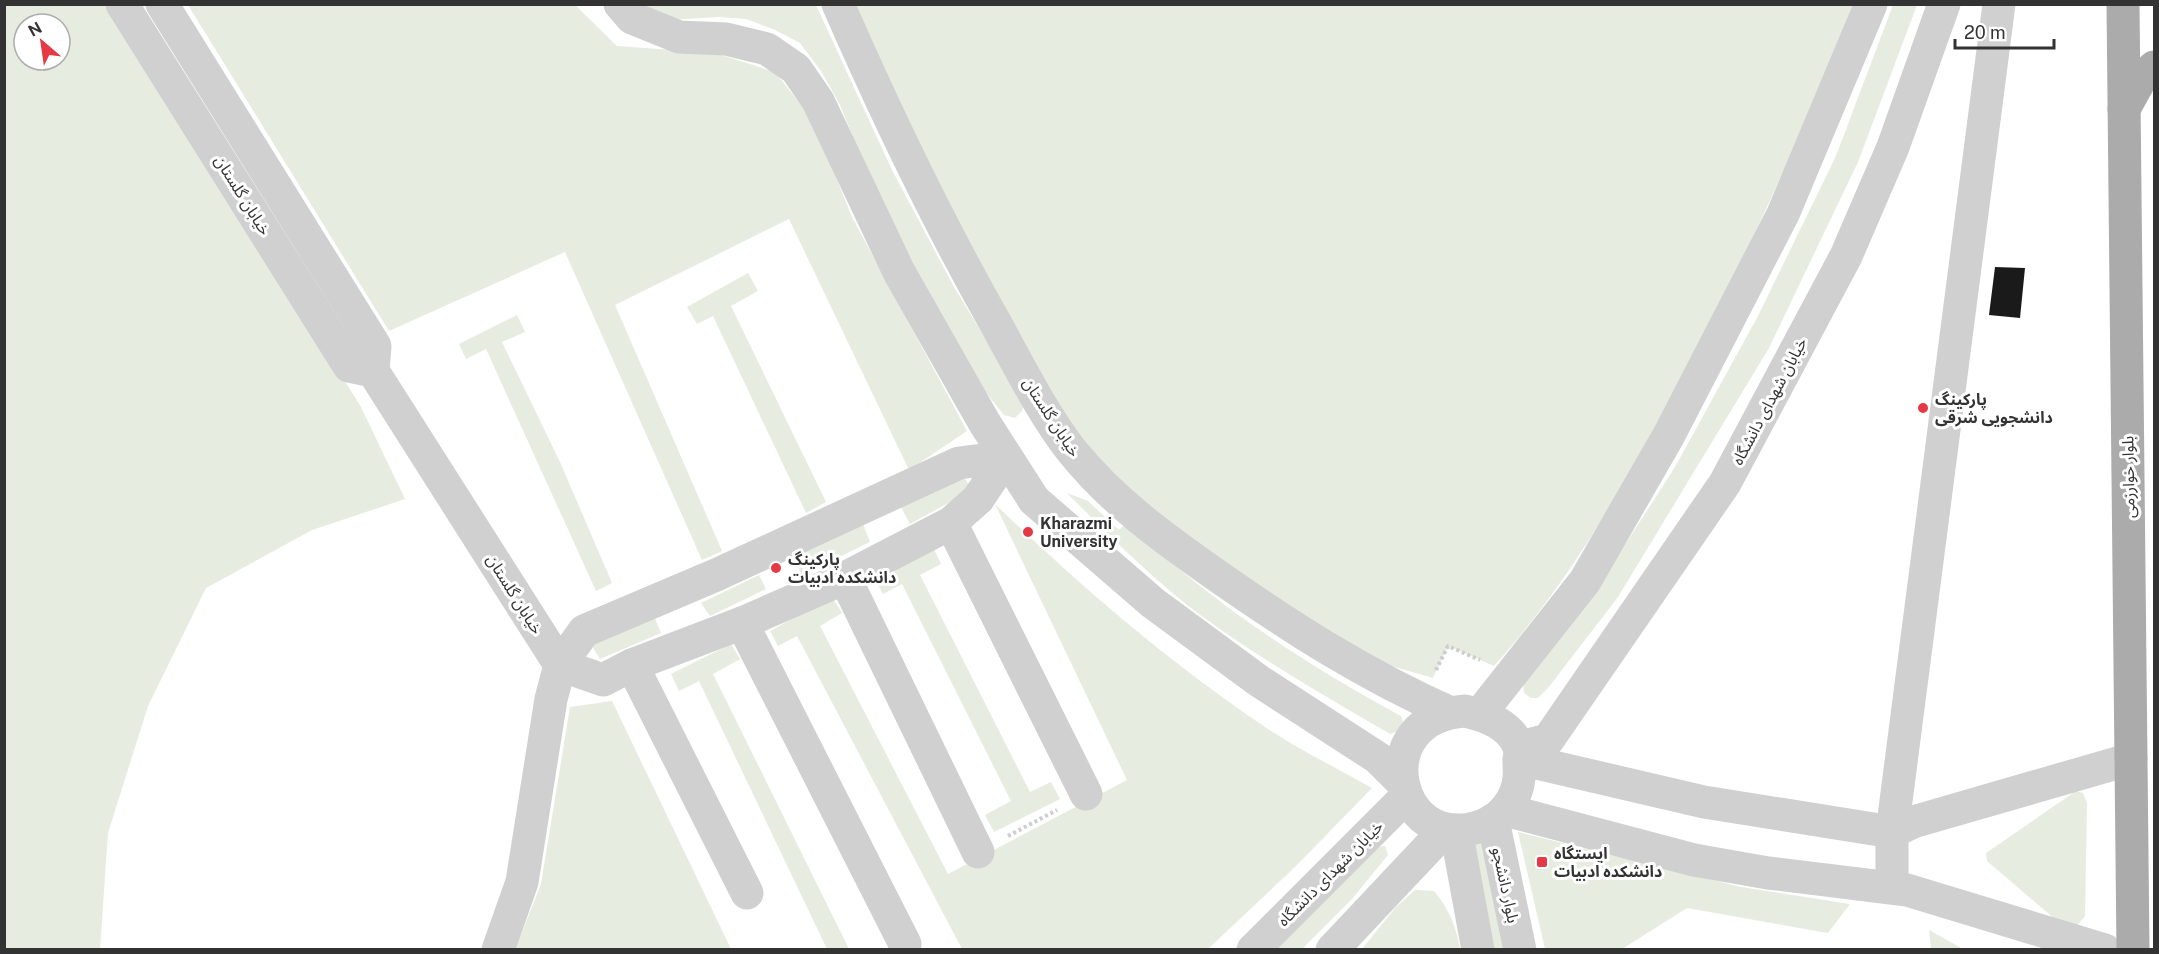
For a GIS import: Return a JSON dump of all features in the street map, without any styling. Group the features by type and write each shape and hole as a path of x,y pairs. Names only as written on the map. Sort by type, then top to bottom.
{"main road":[{"name":"بلوار خوارزمی","path":"2123,4 2133,950"},
{"path":"2124,108 2140,80 2154,67"}],"lane":[{"name":"خیابان گلستان","path":"122,4 361,369 560,665"},
{"name":"خیابان گلستان","path":"162,4 375,346 361,369"},
{"path":"620,4 632,18 679,36 726,39 767,49 796,69 818,101 899,272 1006,457 1034,500 1153,603 1259,681 1378,758 1404,790 1415,810 1427,820 1451,829 1472,829 1499,815 1517,790 1519,753 1501,724 1464,713 1427,721 1411,738 1404,751 1404,790"},
{"name":"خیابان گلستان","path":"837,4 872,84 954,249 1027,380 1071,450 1119,502 1191,557 1299,633 1416,698 1464,713"},
{"path":"1464,713 1585,581 1669,435 1783,214 1871,4"},
{"name":"خیابان شهدای دانشگاه","path":"1519,753 1548,740 1725,483 1846,256 1893,147 1944,4"},
{"path":"1892,886 1892,832 1999,4"},
{"path":"560,665 603,680 632,665 742,623 845,578 951,523 978,499 1006,457"},
{"path":"498,950 522,882 551,699 560,665 584,631 716,575 958,463 1006,457"},
{"path":"951,523 1086,794"},
{"path":"845,578 978,852"},
{"path":"742,623 904,944"},
{"path":"632,665 747,893"},
{"path":"1519,753 1704,802 1892,832 1913,822 2131,759"},
{"name":"خیابان شهدای دانشگاه","path":"1253,950 1404,790"},
{"path":"1499,815 1694,860 1768,873 1892,886 2105,950"},
{"name":"بلوار دانشجو","path":"1499,815 1520,950"},
{"path":"1332,950 1451,829"},
{"path":"1451,829 1478,950"}],"path":[{"path":"1433,678 1448,646 1485,662"},
{"path":"978,852 1086,794"}],"shaded area":[{"path":"5,5 99,5 112,8 361,407 405,499 312,530 206,588 148,706 108,833 100,949 5,950"},
{"path":"188,5 575,5 617,46 715,53 775,72 813,120 852,217 967,431 909,470 789,219 615,305 722,551 702,560 565,252 389,331"},
{"path":"641,5 816,5 892,170 954,287 1024,402 1022,411 1015,418 1004,415 979,384 893,233 839,103 821,71 800,43 773,29 746,19 719,17 671,20"},
{"path":"855,5 1854,5 1844,36 1718,310 1662,417 1601,521 1551,596 1494,666 1448,646 1433,678 1381,663 1266,602 1159,518 1098,457 1048,394 924,156"},
{"path":"1893,5 1917,5 1858,162 1769,348 1618,597 1548,688 1538,698 1531,698 1524,693 1523,682 1603,579 1675,467 1758,316 1836,156"},
{"path":"748,273 758,291 731,306 826,502 806,513 713,316 697,324 687,307"},
{"path":"517,315 525,332 502,342 560,462 612,583 596,591 486,349 466,359 459,344"},
{"path":"962,474 972,490 910,524 901,507"},
{"path":"1067,493 1088,501 1119,530 1127,523 1190,578 1258,629 1364,696 1401,716 1404,724 1400,730 1390,734 1225,633 1150,573"},
{"path":"995,504 1092,593 1193,676 1278,735 1372,788 1296,866 1208,949 962,949 797,636 778,646 770,631 832,597 842,613 820,626 948,874 1127,780"},
{"path":"863,524 870,542 802,575 793,556"},
{"path":"933,547 941,564 920,575 1030,792 1051,782 1060,799 994,832 985,815 1011,801 902,584 883,594 875,579"},
{"path":"759,575 766,589 710,616 701,603"},
{"path":"654,616 661,633 600,659 591,644"},
{"path":"731,644 740,659 713,674 849,949 827,949 699,681 679,691 671,674"},
{"path":"612,701 731,949 515,950 541,884 570,707"},
{"path":"2076,791 2083,793 2087,803 2085,916 2076,927 2063,926 1987,861 1986,853"},
{"path":"1518,832 1741,887 1850,904 1828,933 1687,908 1622,949 1545,949"},
{"path":"1482,840 1511,949 1494,949 1471,846"},
{"path":"1385,846 1388,855 1352,899 1302,949 1273,950 1375,847"},
{"path":"1415,890 1434,891 1444,904 1451,918 1460,949 1362,949 1396,907"},
{"path":"1929,930 1963,949 1931,949"}],"building":[{"path":"1995,267 2025,268 2020,318 1989,315"}],"place":[{"name":"پارکینگ دانشجویی شرقی","path":"1923,408"},
{"name":"Kharazmi University","path":"1028,532"},
{"name":"پارکینگ دانشکده ادبیات","path":"776,568"},
{"name":"ایستگاه دانشکده ادبیات","path":"1542,862"}]}
